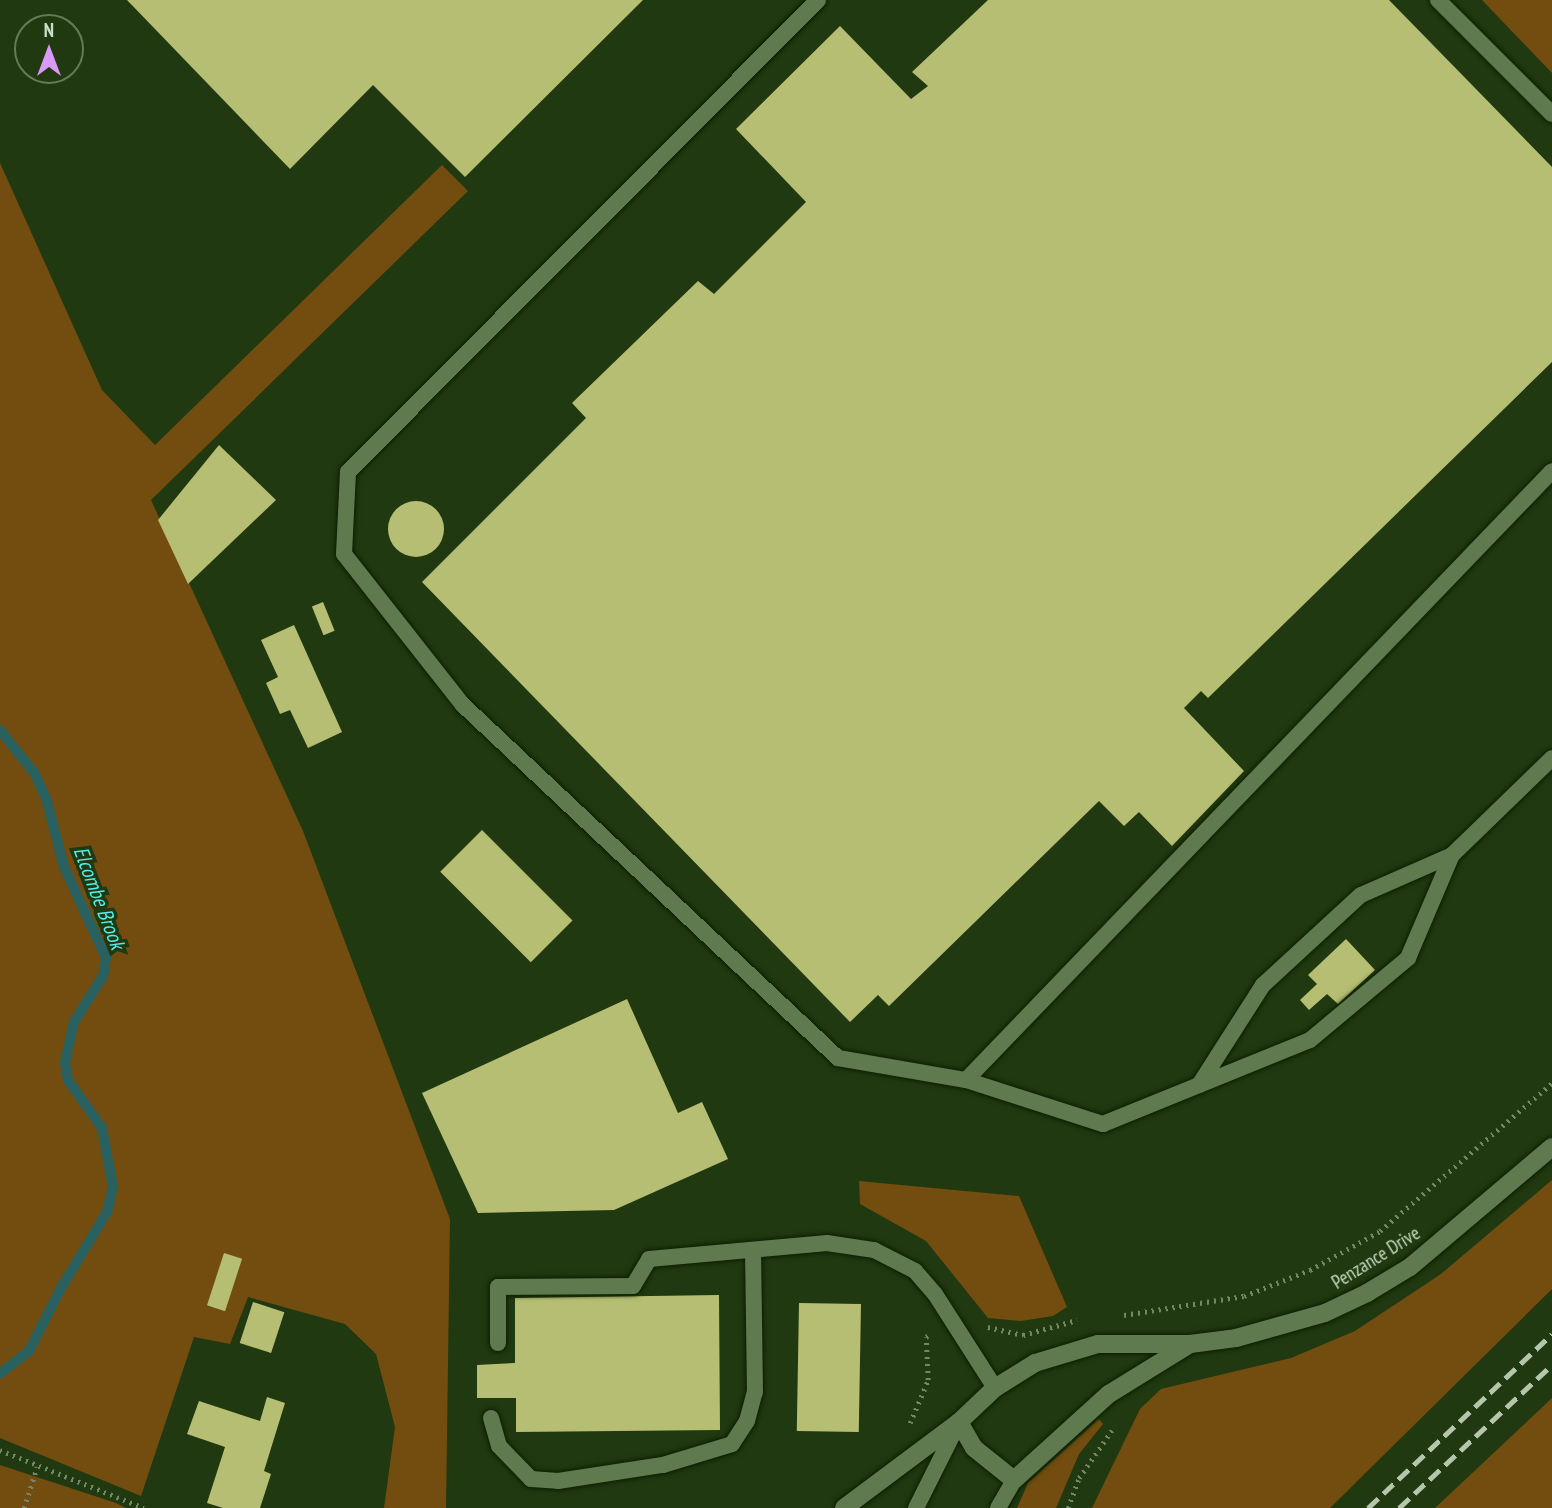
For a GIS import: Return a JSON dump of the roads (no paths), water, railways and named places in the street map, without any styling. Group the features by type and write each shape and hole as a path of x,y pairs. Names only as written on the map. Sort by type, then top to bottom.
{"street":[{"name":"Penzance Drive","path":"844,1508 959,1422 995,1388 1035,1363 1098,1344 1190,1344 1277,1328 1325,1313 1367,1293 1420,1259 1552,1147"},
{"name":"Penzance Drive","path":"1014,1480 1109,1394 1190,1344"},
{"path":"959,1422 974,1448 1014,1480"}],"lane":[{"path":"818,0 348,471 344,554 463,705 838,1058 965,1080 1103,1125 1310,1040 1408,958 1452,855"},
{"path":"1438,0 1552,114"},
{"path":"965,1080 1552,471"},
{"path":"1199,1085 1263,985 1361,895 1452,855 1552,758"},
{"path":"498,1343 498,1287 633,1286 649,1259 753,1253 827,1243 874,1250 915,1272 995,1388"},
{"path":"491,1418 499,1446 531,1479 558,1480 663,1465 732,1444 747,1421 755,1391 753,1253"},
{"name":"Penzance Drive","path":"916,1508 959,1422"},
{"name":"Penzance Drive","path":"998,1508 1014,1480"}],"waterway":[{"name":"Elcombe Brook","path":"0,730 35,774 47,801 64,867 106,958 103,976 74,1022 65,1062 68,1080 102,1128 113,1187 107,1212 61,1288 29,1351 0,1374"}],"railway":[{"path":"1368,1508 1552,1334"},
{"path":"1399,1508 1552,1365"}]}
